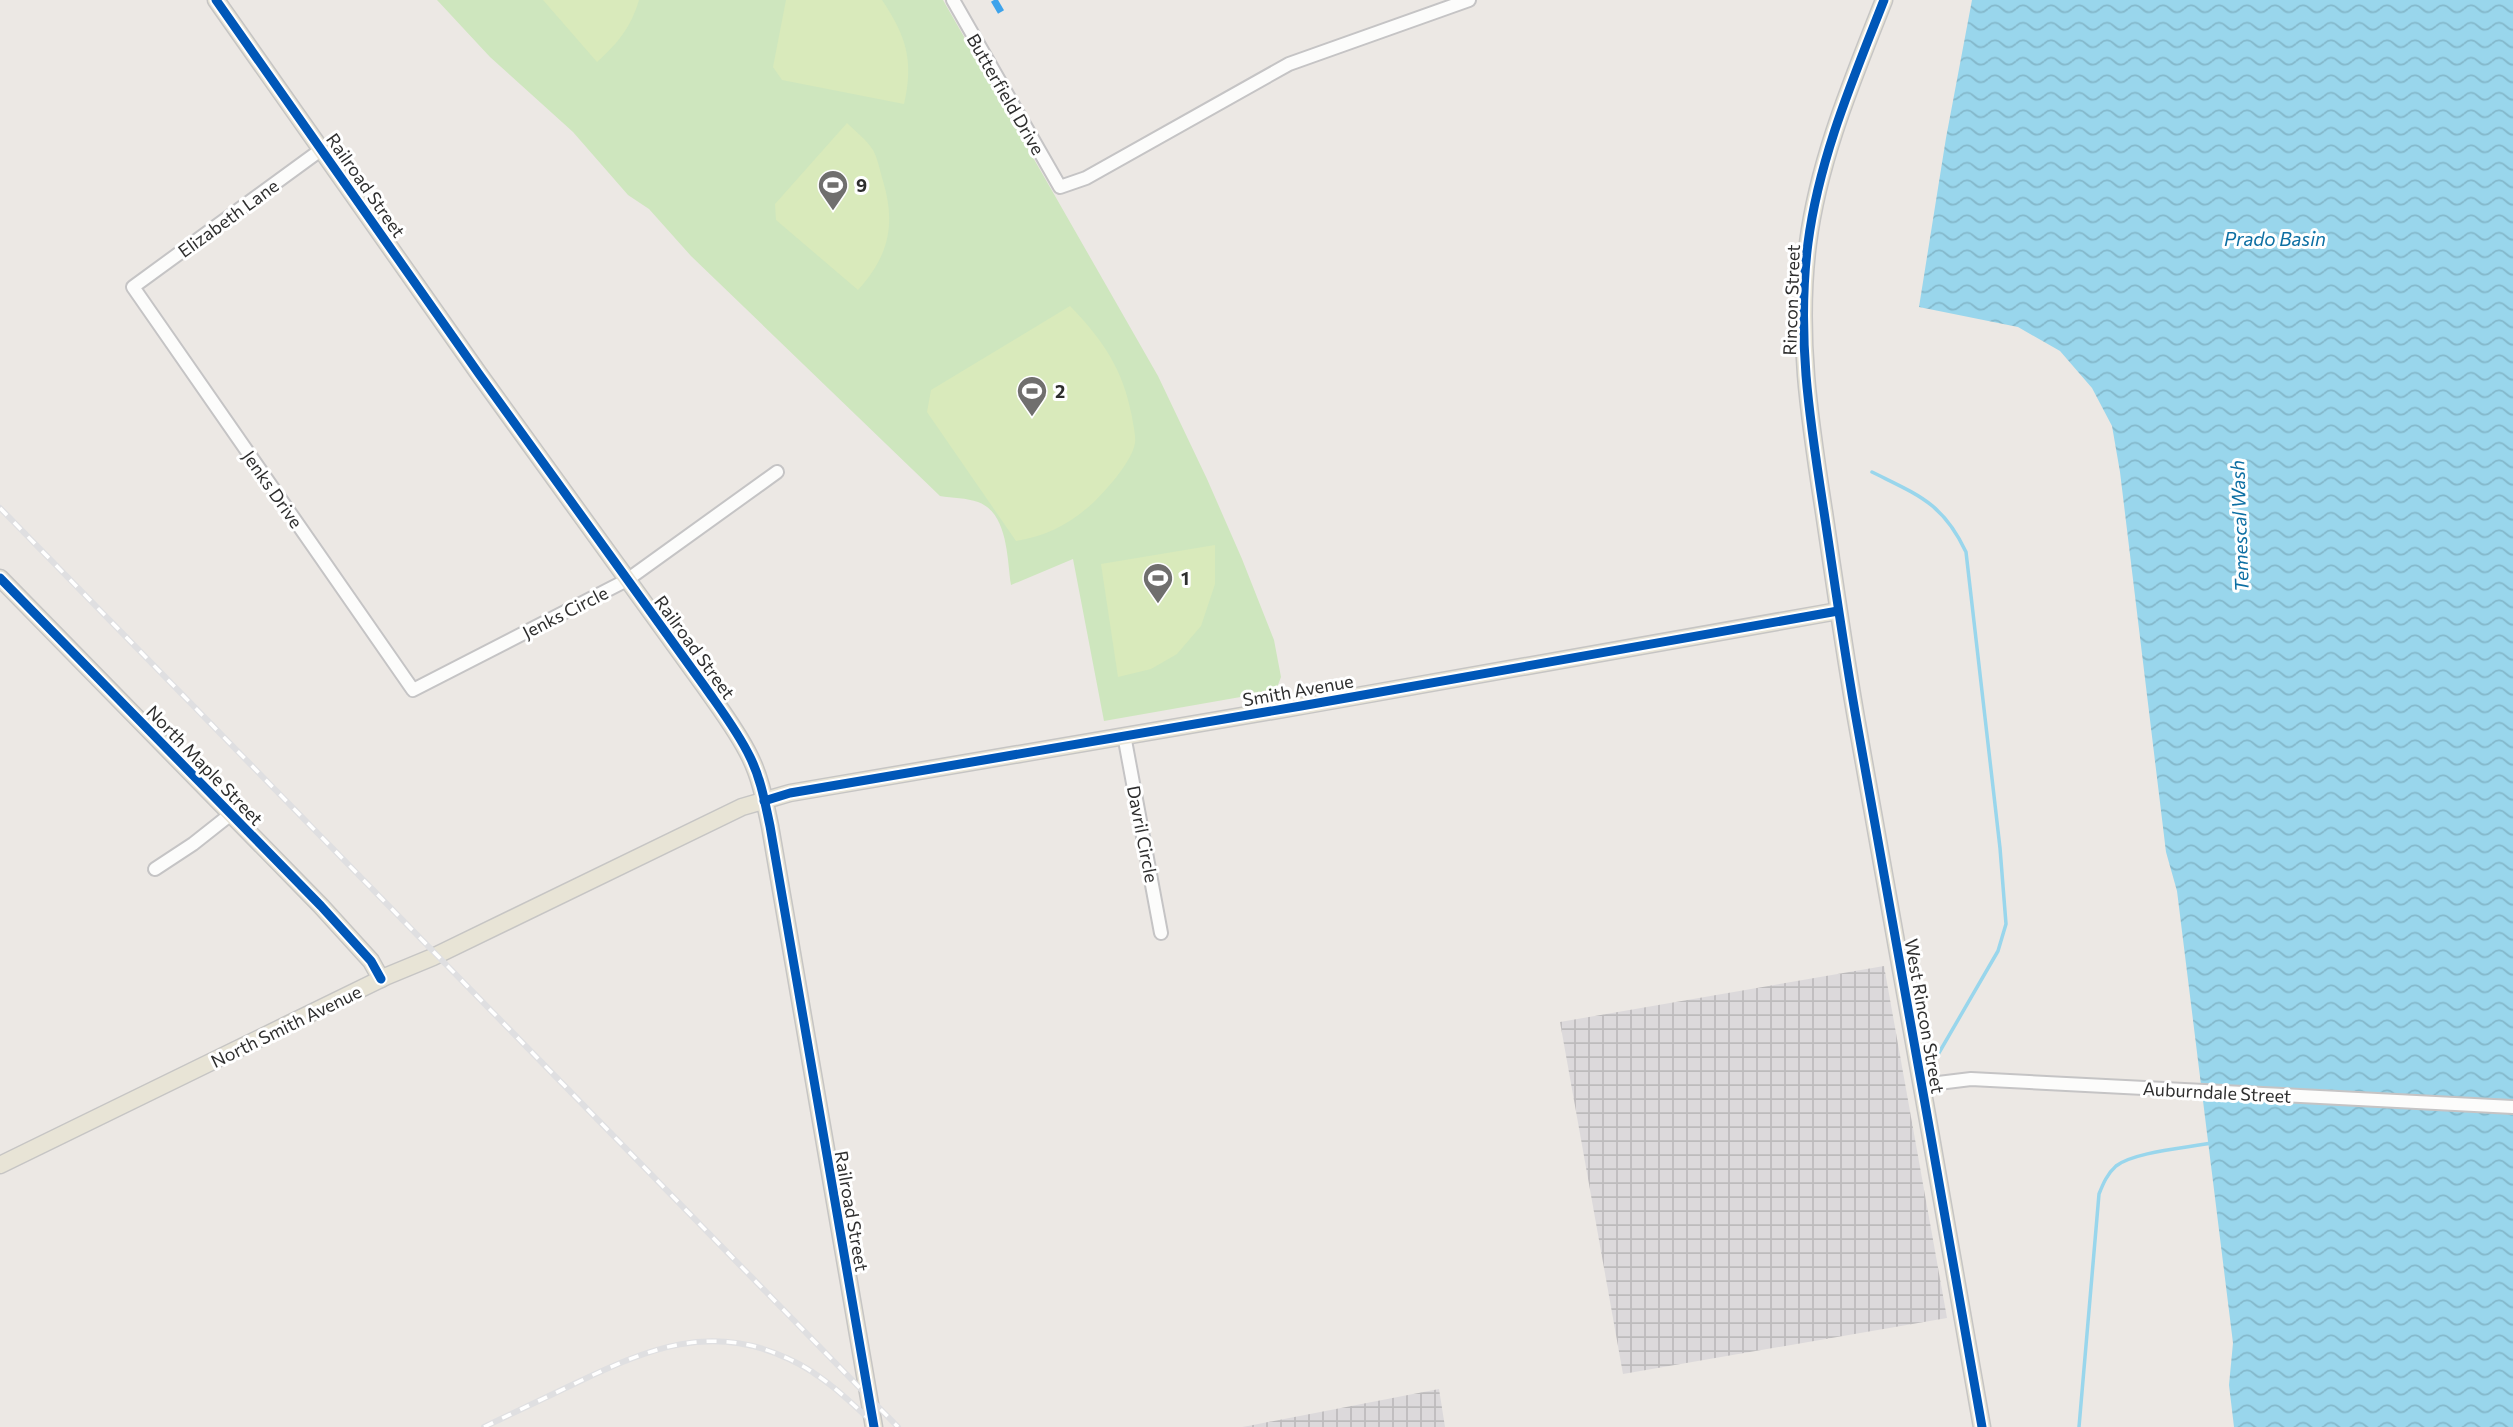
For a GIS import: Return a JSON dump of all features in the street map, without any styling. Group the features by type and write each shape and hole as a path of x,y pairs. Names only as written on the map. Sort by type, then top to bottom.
{"main road":[{"name":"Railroad Street","path":"216,0 736,732 751,757 764,801 874,1427"},
{"name":"Rincon Street","path":"1838,611 1806,395 1802,307 1808,243 1817,192 1832,138 1884,0"},
{"name":"North Maple Street","path":"0,578 355,943 371,961 381,979"},
{"name":"Smith Avenue","path":"764,801 786,794 1838,611"},
{"name":"West Rincon Street","path":"1838,611 1982,1427"},
{"name":"North Smith Avenue","path":"0,1165 742,807 764,801"}],"street":[{"name":"Butterfield Drive","path":"953,0 1060,187 1086,178 1289,64 1469,0"},
{"name":"Elizabeth Lane","path":"133,287 322,149"},
{"name":"Jenks Drive","path":"133,287 413,690"},
{"name":"Jenks Circle","path":"413,690 627,580 777,472"},
{"name":"Davril Circle","path":"1124,735 1161,933"},
{"path":"155,869 231,814"},
{"name":"Auburndale Street","path":"1922,1086 1970,1079 2513,1107"}],"shaded area":[{"path":"1884,966 1947,1318 1623,1374 1560,1022"},
{"path":"1439,1389 1445,1427 1242,1427 1248,1426"}],"green space":[{"path":"437,0 943,0 1158,376 1207,479 1274,640 1281,677 1278,685 1269,692 1104,721 1073,559 1011,585 1001,526 988,508 974,501 940,496 691,256 649,209 628,195 573,132 490,57"},
{"path":"543,0 639,0 623,34 597,62"},
{"path":"786,0 882,0 897,25 906,49 908,74 904,104 782,80 773,67"},
{"name":"9","path":"847,123 867,142 875,154 889,211 883,252 877,265 858,290 776,220 775,204"},
{"name":"2","path":"1070,306 1102,343 1117,370 1128,400 1135,443 1119,474 1087,508 1049,532 1016,541 927,412 931,390"},
{"name":"1","path":"1215,545 1215,584 1201,626 1177,654 1151,669 1118,677 1101,564"}],"water":[{"name":"Prado Basin","path":"1972,0 2513,0 2513,1427 2234,1427 2229,1385 2233,1343 2177,891 2166,852 2120,472 2112,426 2092,388 2060,351 2018,327 1919,307 1946,138"}],"waterway":[{"path":"1872,472 1928,502 1948,522 1966,552 2000,848 2006,924 1998,951 1929,1070"},
{"path":"2079,1427 2099,1194 2104,1183 2110,1172 2124,1161 2161,1151 2211,1143"}],"railway":[{"path":"0,508 898,1427"},
{"path":"484,1427 628,1360 680,1344 706,1341 733,1342 760,1348 801,1365 824,1380 877,1427"}],"marked path":[{"path":"994,0 1001,12"}],"cycle path":[{"path":"216,0 479,374 717,704 754,765 770,826 874,1427"},
{"path":"1884,0 1838,119 1813,211 1803,311 1806,378 1853,702 1982,1427"},
{"path":"0,578 321,906 371,961 381,979"},
{"path":"764,801 790,793 1838,611"}],"place":[{"name":"9","path":"833,212"},
{"name":"2","path":"1032,418"},
{"name":"1","path":"1158,605"}],"water label":[{"name":"Temescal Wash","path":"2239,526"}]}
